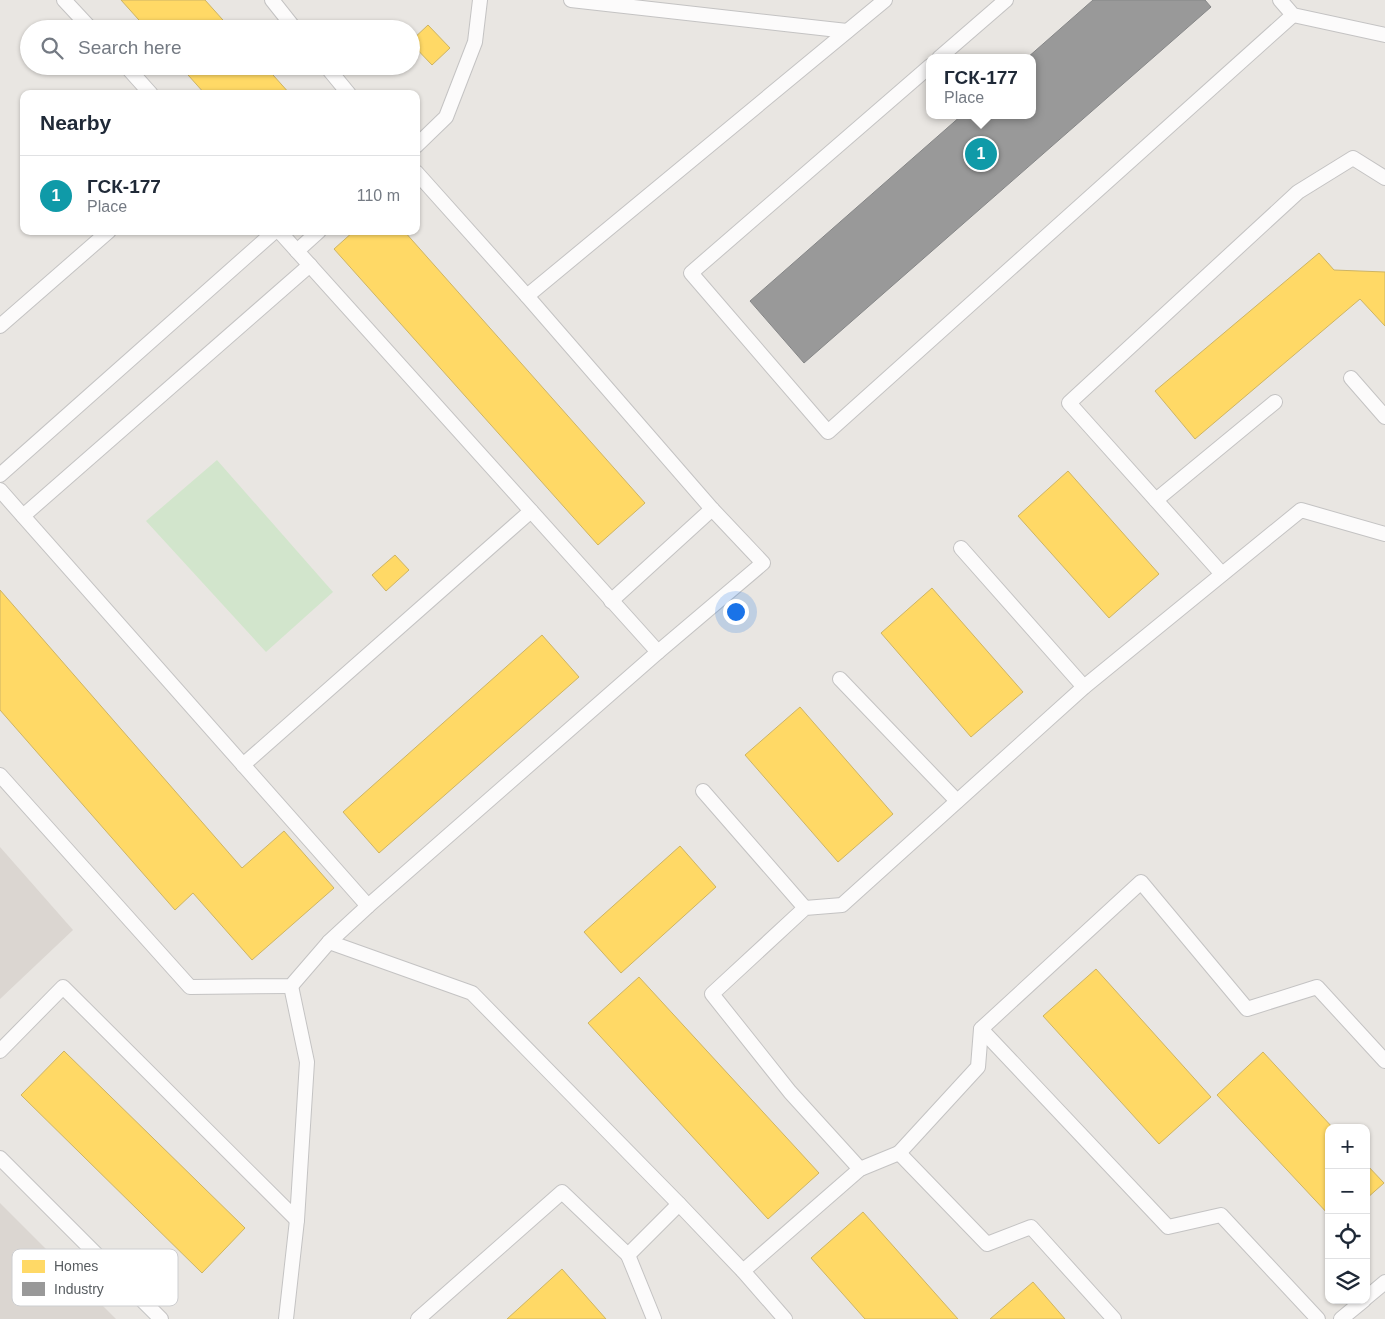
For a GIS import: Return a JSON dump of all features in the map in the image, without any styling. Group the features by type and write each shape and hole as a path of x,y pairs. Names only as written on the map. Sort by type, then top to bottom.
{"lane":[{"path":"64,0 83,20"},
{"path":"272,0 288,20"},
{"path":"420,142 446,117 475,42 480,0"},
{"path":"571,0 847,32"},
{"path":"527,296 885,0"},
{"path":"944,54 1006,0"},
{"path":"1280,0 1293,15 1385,35"},
{"path":"926,69 691,273 828,432 1293,15"},
{"path":"134,75 147,90"},
{"path":"333,75 346,90"},
{"path":"1222,574 1070,403 1298,192 1353,158 1385,178"},
{"path":"0,775 190,987 291,986 329,942 368,906 658,652 763,563 712,508 420,176"},
{"path":"0,326 105,235"},
{"path":"0,475 270,235"},
{"path":"283,235 658,652"},
{"path":"297,251 315,235"},
{"path":"23,516 310,265"},
{"path":"1351,378 1385,417"},
{"path":"1156,500 1274,402"},
{"path":"0,490 368,906"},
{"path":"611,601 712,508"},
{"path":"860,1169 790,1092 712,994 805,908 842,905 1084,687 1301,510 1385,534"},
{"path":"243,765 531,511"},
{"path":"961,548 1084,687"},
{"path":"840,679 957,801"},
{"path":"703,791 805,908"},
{"path":"743,1271 860,1169 899,1153 978,1067 981,1028 1141,882 1247,1009 1317,987 1385,1061"},
{"path":"329,942 472,993 679,1204 743,1271 785,1319"},
{"path":"286,1319 297,1220 307,1062 291,986"},
{"path":"0,1051 63,987 297,1220"},
{"path":"981,1028 1168,1227 1221,1215 1318,1319"},
{"path":"899,1153 987,1244 1031,1227 1114,1319"},
{"path":"0,1158 91,1249"},
{"path":"418,1319 562,1192 628,1255 654,1319"},
{"path":"628,1255 679,1204"},
{"path":"1370,1295 1385,1282"},
{"path":"1341,1319 1359,1304"},
{"path":"148,1306 161,1319"}],"shaded area":[{"path":"0,847 73,930 0,999"},
{"path":"0,1203 46,1249 12,1249 12,1306 103,1306 116,1319 0,1319"}],"green space":[{"path":"217,460 333,592 266,652 146,521"}],"building: Homes":[{"path":"121,0 205,0 223,20 139,20"},
{"path":"428,25 450,48 432,65 420,52 420,33"},
{"path":"188,75 273,75 286,90 201,90"},
{"path":"350,235 408,235 645,503 598,545 334,249"},
{"path":"1319,253 1334,270 1385,272 1385,326 1360,299 1195,439 1155,391"},
{"path":"1068,471 1159,574 1109,618 1018,516"},
{"path":"395,555 409,570 386,591 372,575"},
{"path":"932,588 1023,692 971,737 881,633"},
{"path":"0,590 242,868 284,831 334,888 252,960 193,893 175,910 0,710"},
{"path":"542,635 579,677 379,853 343,812"},
{"path":"800,707 893,814 838,862 745,755"},
{"path":"680,846 716,887 621,973 584,932"},
{"path":"1096,969 1211,1097 1159,1144 1043,1016"},
{"path":"639,977 819,1173 768,1219 588,1023"},
{"path":"64,1051 245,1228 202,1273 21,1095"},
{"path":"1263,1052 1329,1124 1325,1124 1325,1211 1217,1095"},
{"path":"1370,1168 1384,1183 1370,1195"},
{"path":"863,1212 958,1319 865,1319 811,1258"},
{"path":"562,1269 606,1319 507,1319"},
{"path":"1033,1282 1065,1319 990,1319"}],"building: Industry":[{"path":"1093,0 1205,0 1211,7 804,363 750,301 957,119 1036,119 1036,54 1032,54"}],"place":[{"name":"ГСК-177","path":"981,154"}]}
